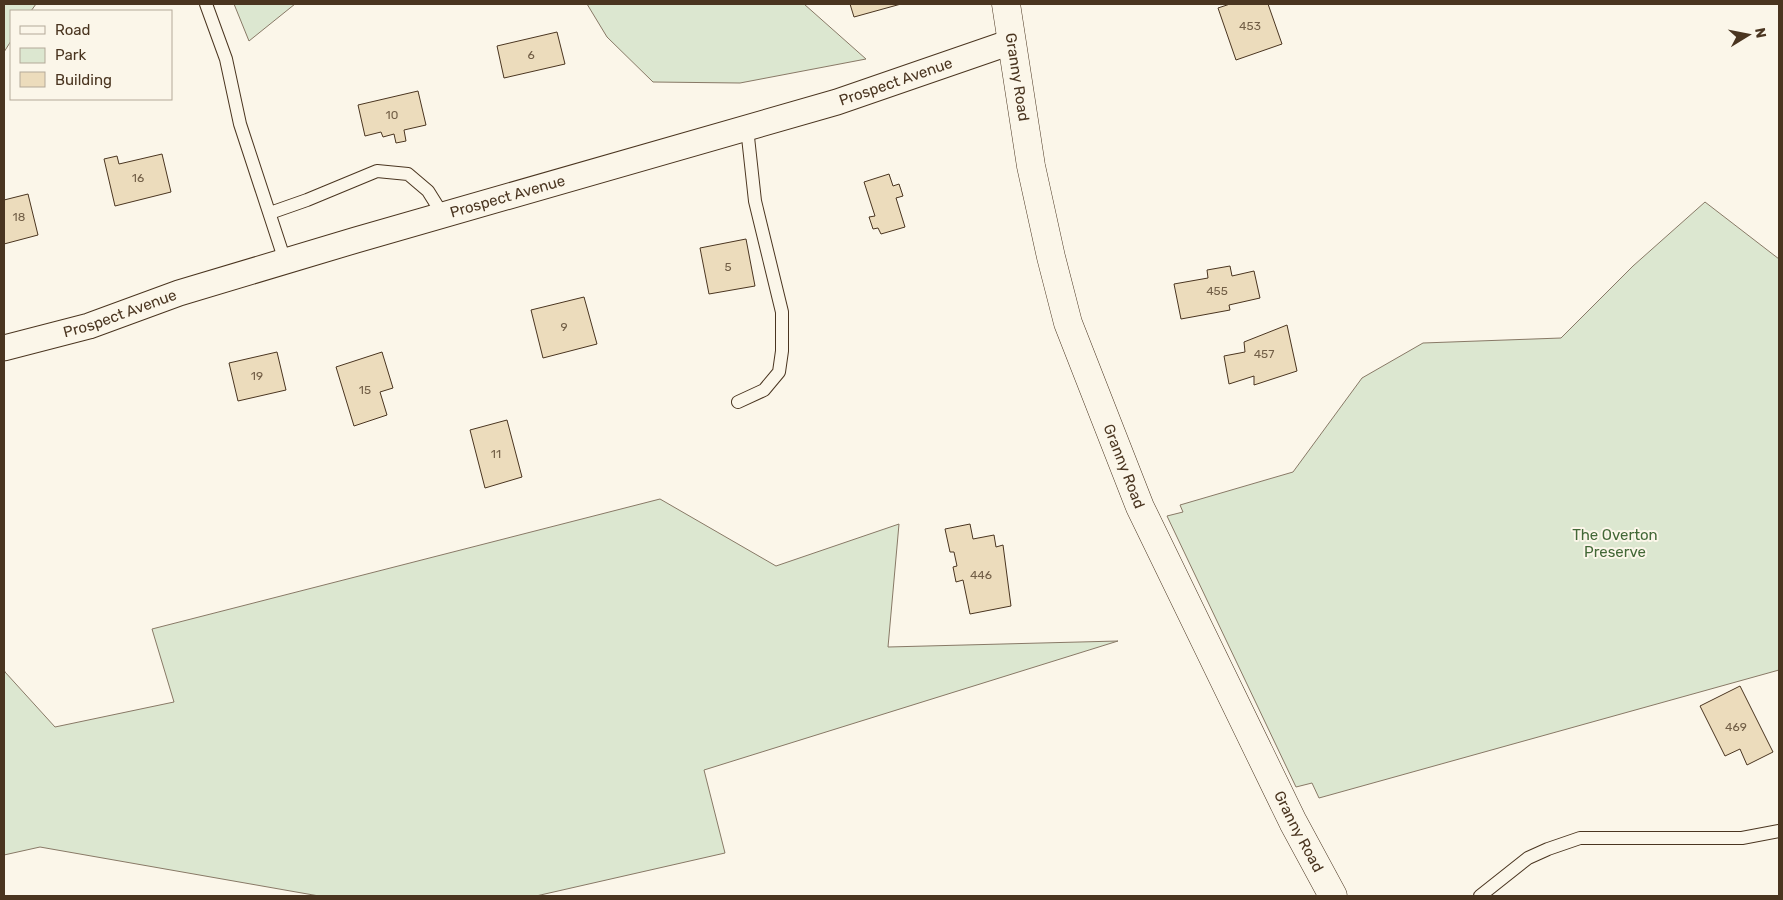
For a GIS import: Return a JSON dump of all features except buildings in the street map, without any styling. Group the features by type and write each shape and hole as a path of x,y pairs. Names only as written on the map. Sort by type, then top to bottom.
{"street":[{"name":"Granny Road","path":"1006,4 1031,166 1068,323 1140,507 1294,822 1333,896"},
{"name":"Prospect Avenue","path":"4,348 89,326 179,293 285,261 837,102 1011,42"}],"lane":[{"path":"206,4 226,59 240,124 285,261"},
{"path":"738,402 764,390 779,372 782,351 782,312 755,201 747,128"},
{"path":"270,213 377,171 408,174 428,191 443,215"},
{"path":"1480,896 1528,858 1580,838 1742,838 1779,831"}],"green space":[{"path":"4,4 36,4 32,10 10,10 10,43 4,52"},
{"path":"234,4 295,4 249,41"},
{"path":"587,4 804,4 866,59 740,83 653,82 607,37"},
{"name":"The Overton Preserve","path":"1705,202 1779,259 1779,670 1319,798 1312,783 1296,787 1167,516 1183,512 1180,505 1293,472 1362,378 1423,343 1561,338 1633,266"},
{"path":"660,499 776,566 899,524 888,647 1118,641 704,770 725,853 536,896 319,896 40,847 4,855 4,669 55,727 174,702 152,629"}]}
